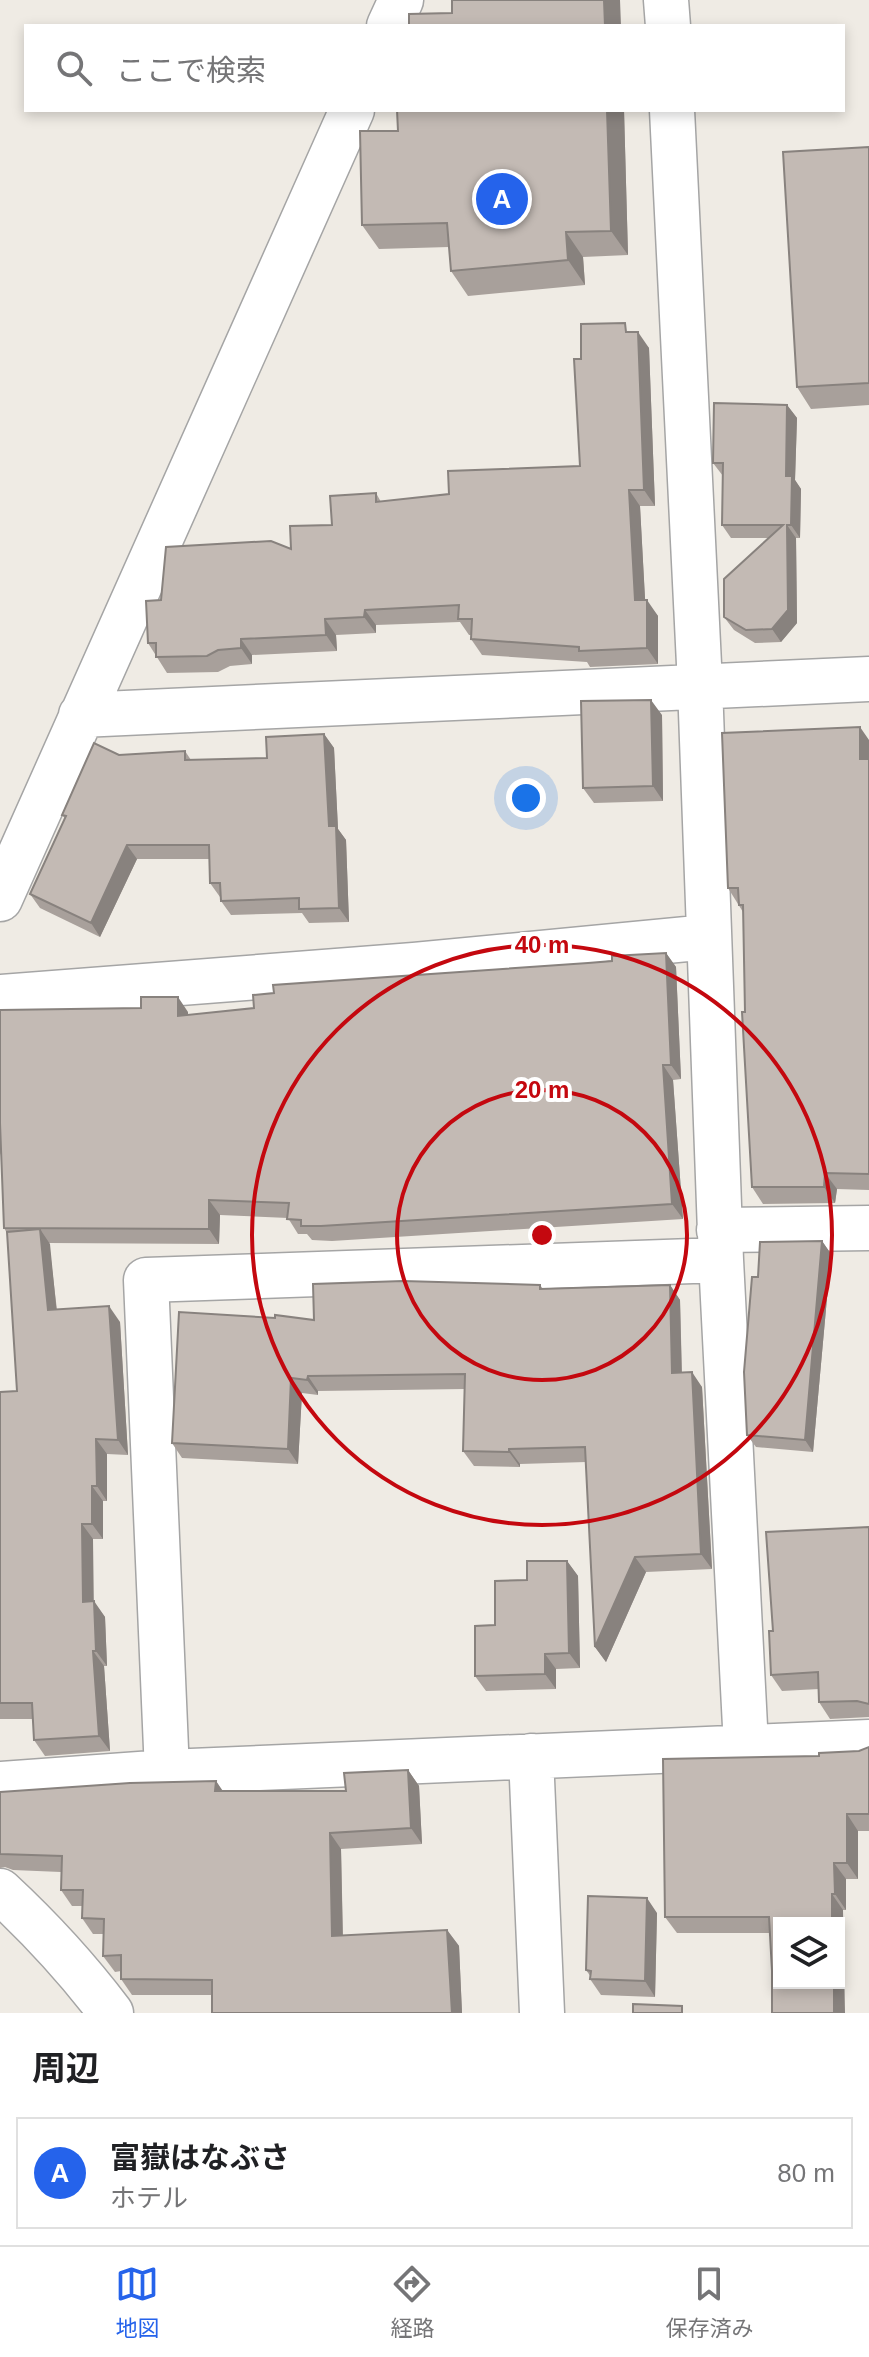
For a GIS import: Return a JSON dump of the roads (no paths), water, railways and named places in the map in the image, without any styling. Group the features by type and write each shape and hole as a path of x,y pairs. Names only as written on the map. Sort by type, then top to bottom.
{"street":[{"path":"390,24 401,0"},
{"path":"666,0 668,24"},
{"path":"0,899 351,112"},
{"path":"672,112 700,685 720,1245 746,1746"},
{"path":"81,715 869,679"},
{"path":"0,997 414,965 708,937"},
{"path":"167,1772 146,1280 720,1245 869,1228"},
{"path":"0,1784 167,1772 869,1742"},
{"path":"531,1756 542,2013"},
{"path":"0,1891 79,1970 111,2013"}],"place":[{"name":"富嶽はなぶさ","path":"502,199"}]}
